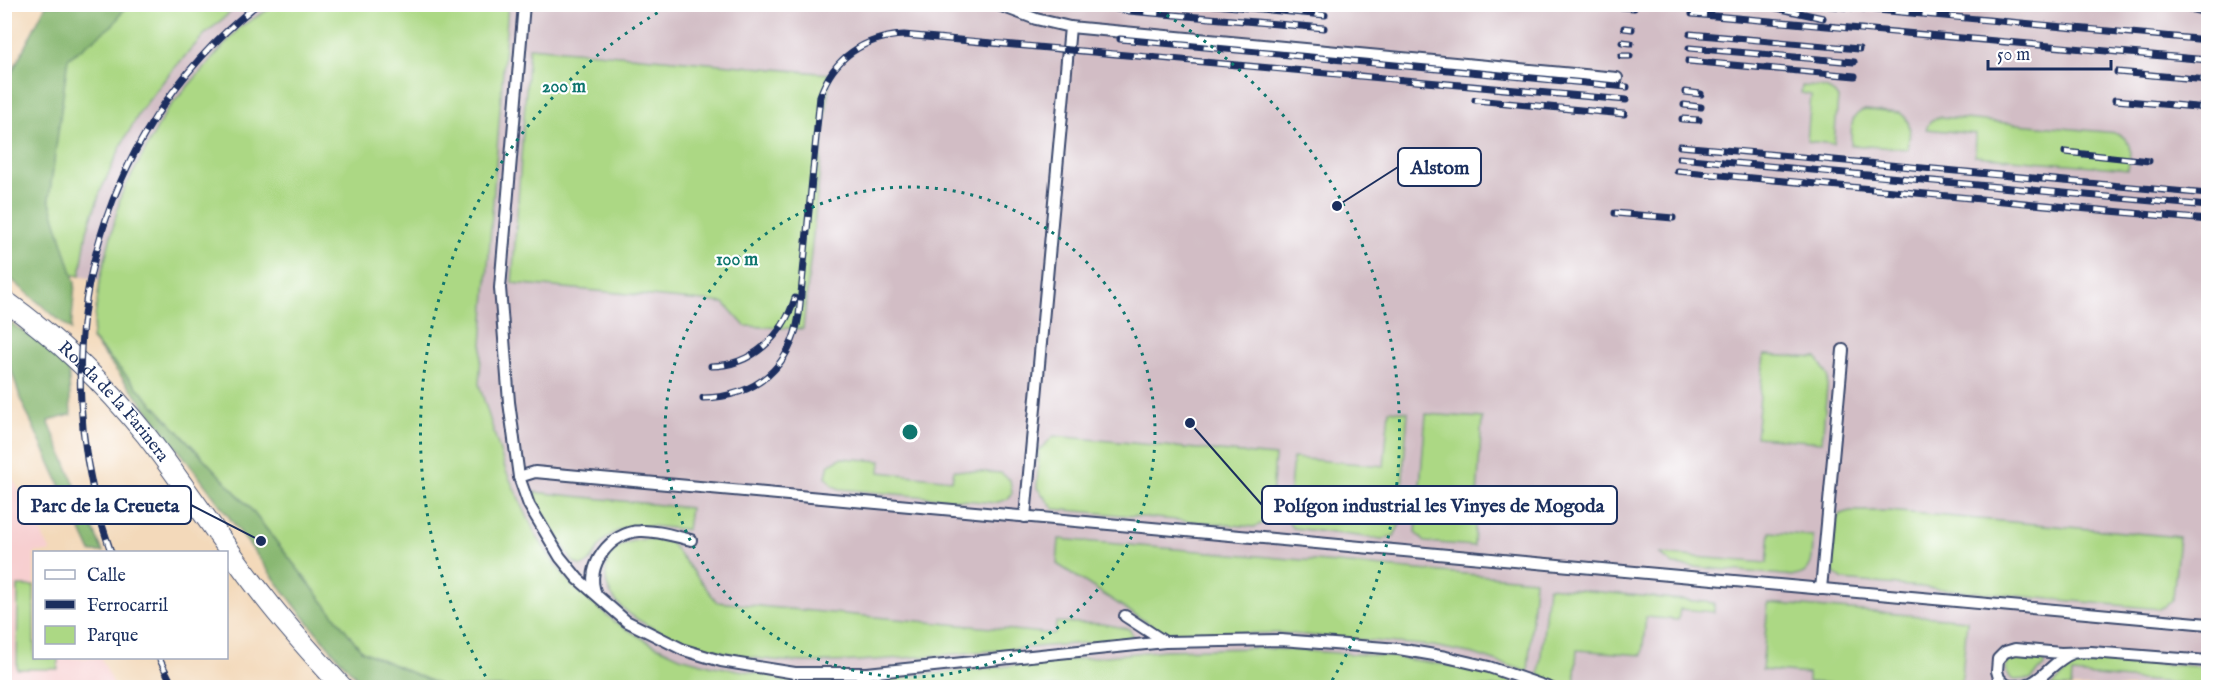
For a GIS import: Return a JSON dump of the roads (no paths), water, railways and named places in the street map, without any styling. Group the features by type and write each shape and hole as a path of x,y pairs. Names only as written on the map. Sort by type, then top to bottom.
{"street":[{"name":"Ronda de la Farinera","path":"4,300 95,378 121,405 185,487 264,596 343,687"}],"lane":[{"path":"524,4 500,288 509,402 519,477 530,505 560,557 597,598 626,621 684,650 721,661 795,673 867,673 1165,642 1281,640 1399,649 1446,657 1489,667 1550,687"},
{"path":"996,4 1036,19 1070,27 1617,78"},
{"path":"2183,4 2208,10"},
{"path":"1025,517 1070,27"},
{"path":"1821,589 1844,350"},
{"path":"519,477 534,472 2208,624"},
{"path":"597,598 592,583 595,567 604,549 612,542 632,531 690,540"},
{"path":"1125,616 1165,642"},
{"path":"2073,653 2063,657 2039,681 2028,687 2006,685 1997,672 1998,659 2010,650 2091,652 2208,661"}],"railway":[{"path":"111,551 90,477 81,402 83,327 96,254 120,184 155,118 201,58 258,4"},
{"path":"1089,4 1129,11 1324,28"},
{"path":"1204,4 1325,15"},
{"path":"1591,4 1634,8"},
{"path":"1758,4 1823,18"},
{"path":"1811,4 2208,40"},
{"path":"1692,14 2208,60"},
{"path":"1624,28 1632,29"},
{"path":"1690,34 1859,49"},
{"path":"703,398 739,392 755,385 768,376 788,350 799,315 820,96 833,71 842,61 863,45 876,40 904,35 1626,100"},
{"path":"1120,39 1627,87"},
{"path":"1622,42 1631,43"},
{"path":"1689,48 1854,62"},
{"path":"1621,56 1630,56"},
{"path":"1688,61 1855,76"},
{"path":"2117,72 2208,80"},
{"path":"1685,92 1701,94"},
{"path":"1475,100 1624,114"},
{"path":"2115,100 2208,108"},
{"path":"1684,105 1701,107"},
{"path":"1682,119 1699,120"},
{"path":"1680,146 2208,194"},
{"path":"2065,152 2149,161"},
{"path":"1679,158 2208,206"},
{"path":"1677,171 2208,220"},
{"path":"1615,213 1673,218"},
{"path":"711,366 740,361 764,346 783,325 795,298"},
{"path":"160,659 174,688"}],"place":[{"name":"Alstom","path":"1337,206"},
{"name":"Polígon industrial les Vinyes de Mogoda","path":"1190,423"},
{"name":"Parc de la Creueta","path":"261,541"}]}
